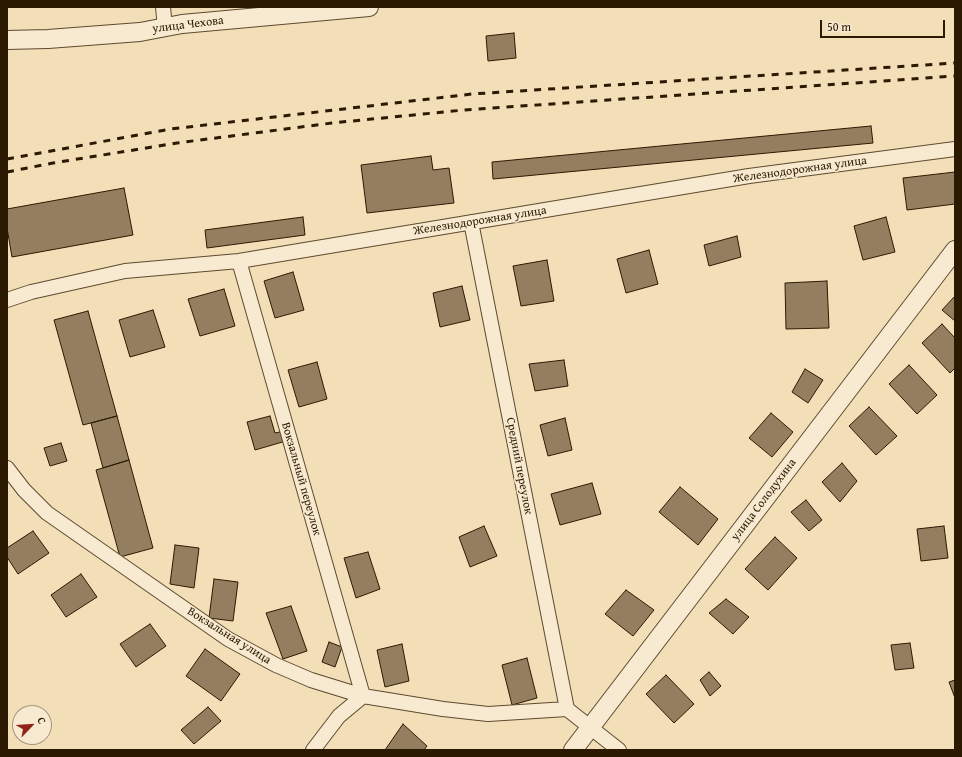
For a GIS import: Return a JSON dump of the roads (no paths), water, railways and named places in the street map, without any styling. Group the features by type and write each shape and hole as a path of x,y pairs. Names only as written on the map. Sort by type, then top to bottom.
{"street":[{"path":"163,7 165,28"},
{"name":"улица Чехова","path":"7,40 48,39 140,32 182,24 369,7"},
{"name":"Железнодорожная улица","path":"7,300 31,292 125,271 240,261 750,176 955,149"},
{"name":"Средний переулок","path":"471,222 567,709"},
{"name":"улица Солодухина","path":"572,750 955,250"},
{"name":"Вокзальный переулок","path":"240,261 363,696"},
{"name":"Вокзальная улица","path":"7,468 24,490 46,513 228,639 276,666 311,680 363,696 443,709 488,714 567,709"},
{"path":"313,750 339,716 363,696"},
{"path":"567,709 619,750"}],"railway":[{"path":"7,159 171,129 472,94 955,63"},
{"path":"7,172 177,143 332,123 464,110 955,76"}]}
